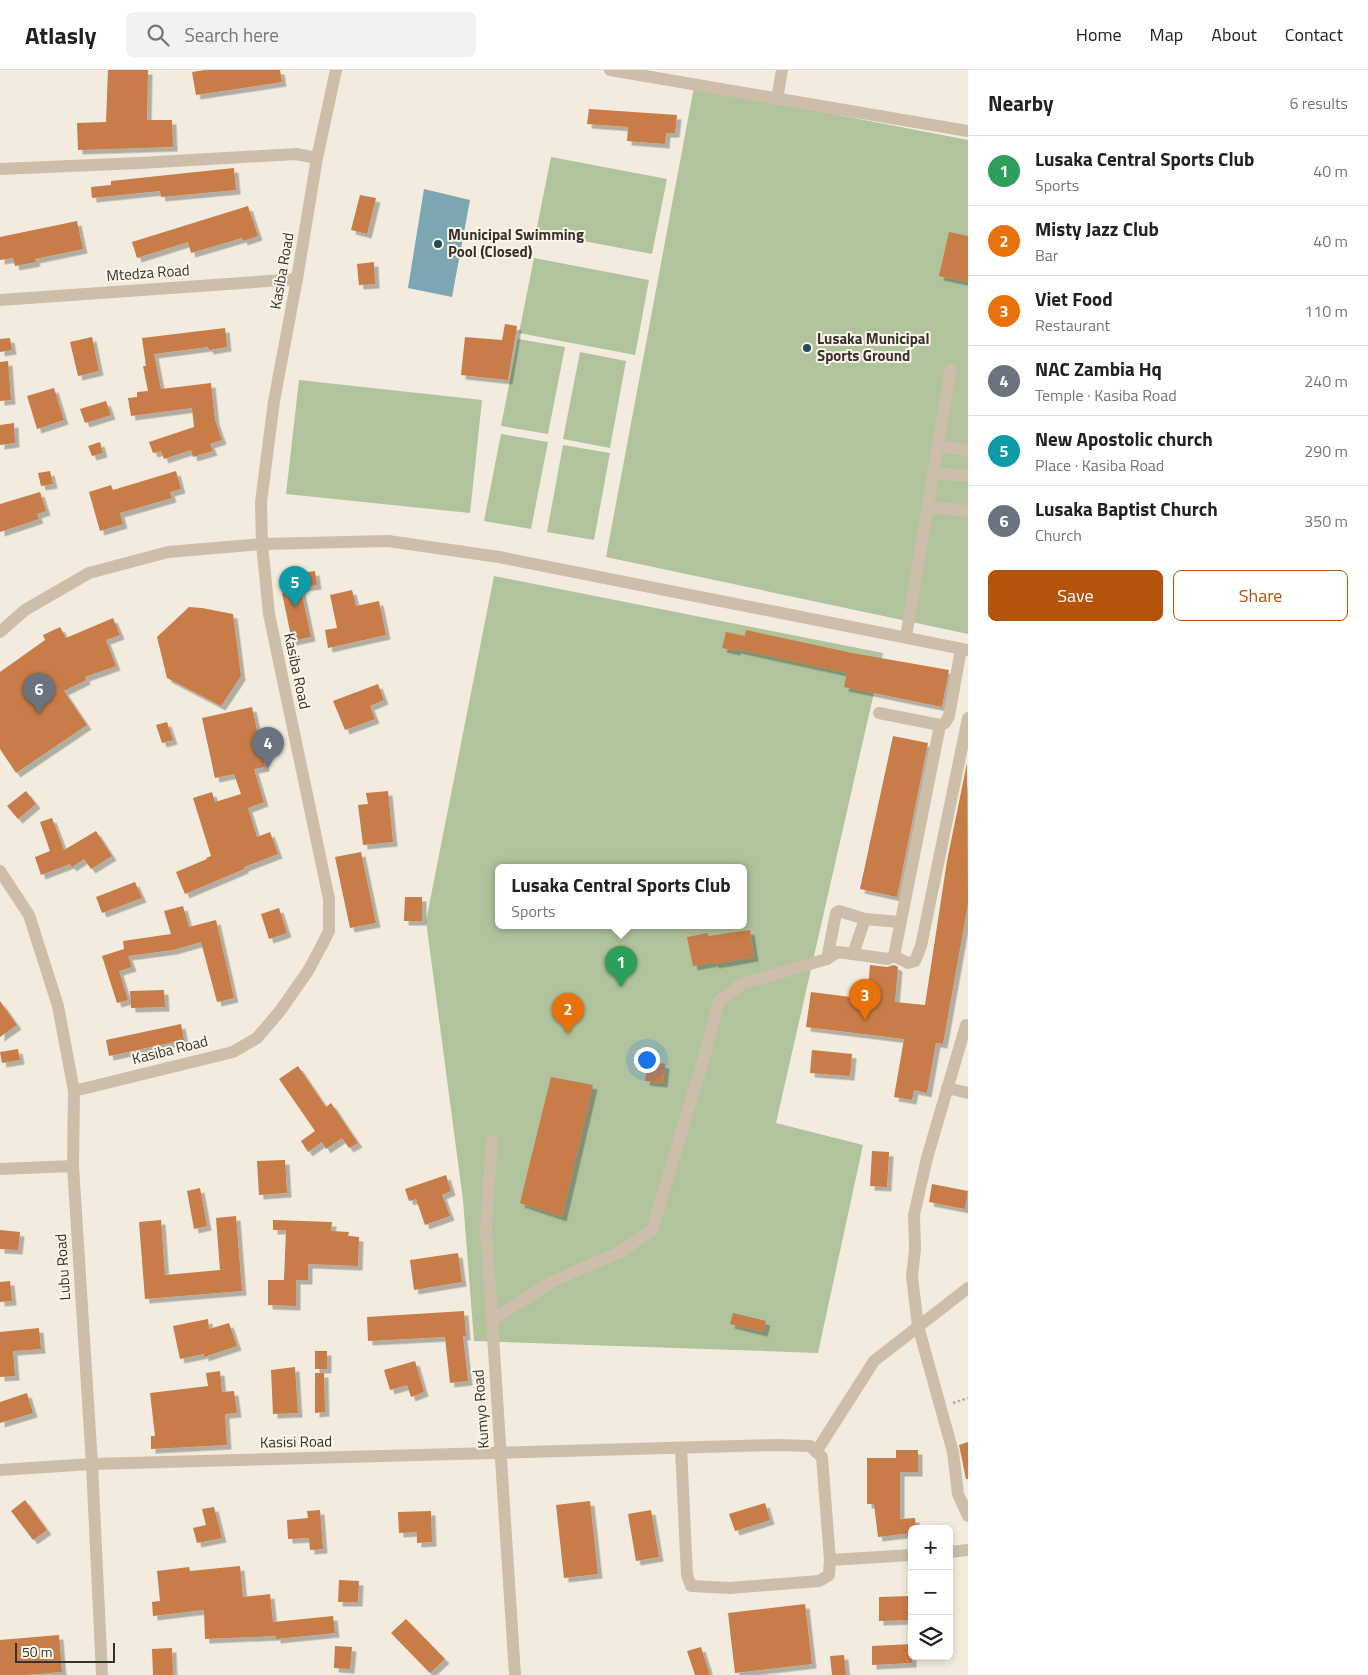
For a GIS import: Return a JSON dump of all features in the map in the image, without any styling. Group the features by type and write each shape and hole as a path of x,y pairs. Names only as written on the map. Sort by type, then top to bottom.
{"street":[{"name":"Kasiba Road","path":"74,1091 233,1052 257,1038 280,1011 308,971 329,930 329,899 269,614 262,544 261,502 267,451 317,158 336,70"},
{"path":"610,70 968,131"},
{"path":"776,99 782,70"},
{"path":"0,169 296,154 317,158"},
{"name":"Mtedza Road","path":"0,300 297,279"},
{"path":"906,637 951,368"},
{"path":"938,446 968,450"},
{"path":"934,473 968,476"},
{"path":"928,506 968,512"},
{"path":"0,632 25,610 89,573 168,552 262,544 388,541 499,557 964,650 949,716 945,723 940,726 880,713"},
{"path":"894,956 908,963 915,961 921,946 968,718"},
{"path":"894,956 940,726"},
{"name":"Lubu Road","path":"0,871 29,915 58,1006 74,1091 73,1166 92,1464 102,1675"},
{"path":"827,959 836,913 839,911 865,919 900,922"},
{"path":"853,954 865,919"},
{"path":"492,1320 553,1281 620,1252 652,1230 719,1001 742,984 827,959 838,952 888,959 894,956"},
{"path":"967,1021 927,1158 914,1215 915,1249 912,1277 918,1326 953,1452 958,1494 968,1516"},
{"path":"947,1088 968,1093"},
{"name":"Kumyo Road","path":"492,1141 486,1228 515,1675"},
{"path":"0,1169 73,1166"},
{"path":"681,1448 687,1575 691,1586 730,1588 820,1582 829,1575 830,1560 822,1457 816,1452 874,1361 968,1288"},
{"name":"Kasisi Road","path":"0,1470 92,1464 776,1445 810,1446 816,1452"},
{"path":"953,1552 968,1550"},
{"path":"830,1560 908,1555"}],"path":[{"path":"940,1407 968,1398"}],"green space":[{"name":"Lusaka Municipal Sports Ground","path":"694,87 968,140 968,634 606,557"},
{"path":"551,157 667,179 652,254 536,232"},
{"path":"534,258 649,280 635,355 519,333"},
{"path":"518,339 565,347 548,434 501,426"},
{"path":"580,352 626,361 610,448 563,439"},
{"path":"299,380 482,400 470,513 286,494"},
{"path":"501,434 548,442 531,529 484,521"},
{"path":"563,445 610,453 594,540 547,532"},
{"path":"494,576 883,653 776,1123 863,1145 818,1353 474,1341 463,1200 426,921"}],"water":[{"name":"Municipal Swimming Pool (Closed)","path":"424,189 470,200 452,297 408,288"}],"building":[{"path":"108,70 148,70 147,120 172,120 173,147 78,150 77,123 106,122"},
{"path":"205,70 280,70 282,82 196,95 192,72"},
{"path":"589,109 677,115 675,133 666,133 665,144 627,141 628,127 587,124"},
{"path":"234,168 236,190 161,197 160,191 92,198 91,187 111,185 111,181"},
{"path":"360,195 376,198 367,234 351,230"},
{"path":"248,206 258,236 243,241 242,238 191,253 188,242 137,258 132,242"},
{"path":"77,221 83,249 35,259 36,262 15,266 13,258 0,260 0,237"},
{"path":"949,232 968,236 968,282 939,276"},
{"path":"374,262 375,284 359,285 357,264"},
{"path":"505,324 517,326 508,380 461,375 465,337 502,340"},
{"path":"225,328 227,347 209,350 208,347 154,354 161,389 211,383 215,420 222,440 210,444 213,451 193,457 191,450 164,459 161,451 153,453 149,442 194,427 192,408 131,416 128,398 137,397 137,392 148,391 143,366 146,366 142,338"},
{"path":"92,337 99,371 78,376 70,342"},
{"path":"10,338 12,350 0,352 0,339"},
{"path":"8,361 11,400 0,401 0,362"},
{"path":"54,388 64,420 37,429 27,396"},
{"path":"106,401 111,415 85,423 80,409"},
{"path":"14,423 15,443 0,445 0,425"},
{"path":"100,442 103,453 92,456 88,446"},
{"path":"50,471 53,484 41,486 38,473"},
{"path":"176,471 181,489 170,492 172,498 120,513 123,524 100,531 89,492 111,485 113,490"},
{"path":"40,492 46,511 37,514 39,519 0,532 0,504"},
{"path":"315,571 317,585 296,588 294,574"},
{"path":"301,590 311,637 292,641 282,593"},
{"path":"352,590 356,606 379,601 386,635 328,648 325,630 337,628 330,595"},
{"path":"189,607 233,614 241,676 221,706 167,678 157,637"},
{"path":"113,618 120,635 106,640 116,666 85,677 86,680 64,691 87,725 16,773 0,749 0,672 45,640 43,635 60,627 66,638"},
{"path":"746,630 852,653 949,670 942,707 844,687 847,673 736,649 736,651 722,648 726,632 745,636"},
{"path":"378,684 384,700 370,706 375,719 345,730 333,701"},
{"path":"252,707 265,767 254,769 264,802 248,808 257,837 270,832 278,854 185,894 176,872 211,856 193,798 212,792 215,802 241,794 234,774 215,778 202,718"},
{"path":"167,722 173,740 162,743 156,725"},
{"path":"893,736 928,743 897,897 860,889"},
{"path":"967,763 968,904 943,1044 936,1043 927,1093 914,1090 912,1100 894,1097 904,1039 806,1027 811,992 867,999 870,965 887,967 894,965 898,967 895,1002 925,1005 947,861"},
{"path":"26,791 36,804 18,819 7,806"},
{"path":"388,791 393,842 363,845 358,805 368,804 366,793"},
{"path":"52,818 64,850 96,831 112,856 91,869 84,859 72,867 70,864 41,875 35,857 50,851 40,822"},
{"path":"361,852 376,923 350,928 335,857"},
{"path":"135,882 142,898 102,913 96,897"},
{"path":"405,897 422,897 422,921 404,921"},
{"path":"183,906 189,927 216,920 234,998 217,1002 201,942 173,950 128,956 132,967 119,971 128,1000 117,1003 102,956 124,949 123,941 171,934 164,911"},
{"path":"279,908 287,933 269,939 261,914"},
{"path":"750,930 754,957 693,966 687,937 708,933 708,936"},
{"path":"164,990 165,1007 131,1008 130,991"},
{"path":"0,1001 17,1025 0,1037"},
{"path":"181,1024 184,1040 109,1056 106,1040"},
{"path":"18,1049 20,1060 2,1063 0,1052"},
{"path":"812,1050 852,1054 850,1076 810,1073"},
{"path":"648,1062 665,1064 663,1083 645,1081"},
{"path":"298,1066 326,1107 331,1103 358,1143 349,1148 342,1138 326,1149 322,1142 308,1152 301,1141 315,1131 279,1079"},
{"path":"551,1077 593,1085 562,1217 520,1203"},
{"path":"872,1151 889,1152 887,1187 870,1186"},
{"path":"285,1160 287,1193 259,1195 257,1161"},
{"path":"446,1175 451,1191 442,1195 450,1216 425,1225 416,1199 409,1201 405,1189"},
{"path":"932,1184 968,1191 965,1209 929,1202"},
{"path":"200,1188 207,1226 194,1229 187,1191"},
{"path":"236,1216 242,1291 145,1299 139,1222 161,1220 165,1275 220,1270 216,1218"},
{"path":"273,1220 332,1222 331,1231 349,1232 348,1236 359,1237 358,1266 308,1264 308,1280 296,1280 296,1306 268,1305 268,1280 284,1280 286,1230 273,1230"},
{"path":"0,1230 20,1232 18,1250 0,1249"},
{"path":"458,1253 462,1282 414,1290 410,1260"},
{"path":"10,1281 12,1301 0,1302 0,1282"},
{"path":"464,1311 466,1336 463,1336 468,1381 450,1383 445,1337 368,1341 367,1317"},
{"path":"733,1313 766,1321 763,1332 730,1324"},
{"path":"208,1319 209,1329 229,1323 237,1346 204,1357 204,1354 180,1359 173,1326"},
{"path":"39,1328 41,1349 13,1351 15,1376 0,1377 0,1332"},
{"path":"315,1351 327,1351 327,1369 315,1369"},
{"path":"415,1361 424,1392 411,1397 407,1385 390,1390 384,1370"},
{"path":"295,1367 298,1413 273,1414 271,1370"},
{"path":"220,1371 222,1392 234,1391 237,1413 225,1414 227,1445 151,1449 151,1436 155,1436 150,1393 208,1386 206,1373"},
{"path":"315,1373 324,1373 325,1412 315,1413"},
{"path":"27,1393 33,1413 0,1423 0,1402"},
{"path":"968,1442 968,1479 966,1479 959,1445"},
{"path":"896,1450 918,1450 918,1472 900,1472 900,1519 915,1518 916,1525 908,1525 908,1533 878,1537 874,1504 867,1504 867,1458 896,1458"},
{"path":"25,1500 47,1530 33,1540 11,1511"},
{"path":"590,1501 598,1574 564,1578 556,1505"},
{"path":"765,1503 770,1520 735,1531 729,1514"},
{"path":"214,1507 222,1538 197,1543 193,1528 206,1525 202,1509"},
{"path":"320,1510 323,1549 310,1550 309,1538 288,1539 287,1520 308,1518 307,1511"},
{"path":"651,1510 659,1557 636,1561 628,1514"},
{"path":"431,1511 432,1542 417,1543 417,1532 399,1533 398,1512"},
{"path":"240,1566 243,1597 270,1594 273,1622 333,1616 335,1633 276,1639 276,1636 205,1639 203,1610 153,1616 152,1602 160,1601 157,1571 189,1567 190,1571"},
{"path":"339,1580 359,1581 358,1602 338,1602"},
{"path":"908,1596 908,1620 879,1621 879,1597"},
{"path":"805,1604 812,1664 735,1673 728,1613"},
{"path":"406,1619 445,1659 430,1673 391,1633"},
{"path":"59,1635 62,1672 0,1675 0,1640"},
{"path":"908,1644 908,1660 912,1660 912,1663 872,1665 872,1646"},
{"path":"335,1646 352,1647 350,1669 334,1668"},
{"path":"701,1647 710,1675 695,1675 687,1651"},
{"path":"172,1648 173,1675 153,1675 152,1649"},
{"path":"844,1655 846,1675 832,1675 830,1656"}],"place":[{"name":"Municipal Swimming Pool (Closed)","path":"438,244"},
{"name":"Lusaka Municipal Sports Ground","path":"807,348"},
{"name":"New Apostolic church","path":"295,607"},
{"name":"Lusaka Baptist Church","path":"39,714"},
{"name":"NAC Zambia Hq","path":"268,768"},
{"name":"Lusaka Central Sports Club","path":"621,987"},
{"name":"Viet Food","path":"865,1020"},
{"name":"Misty Jazz Club","path":"568,1034"}]}
